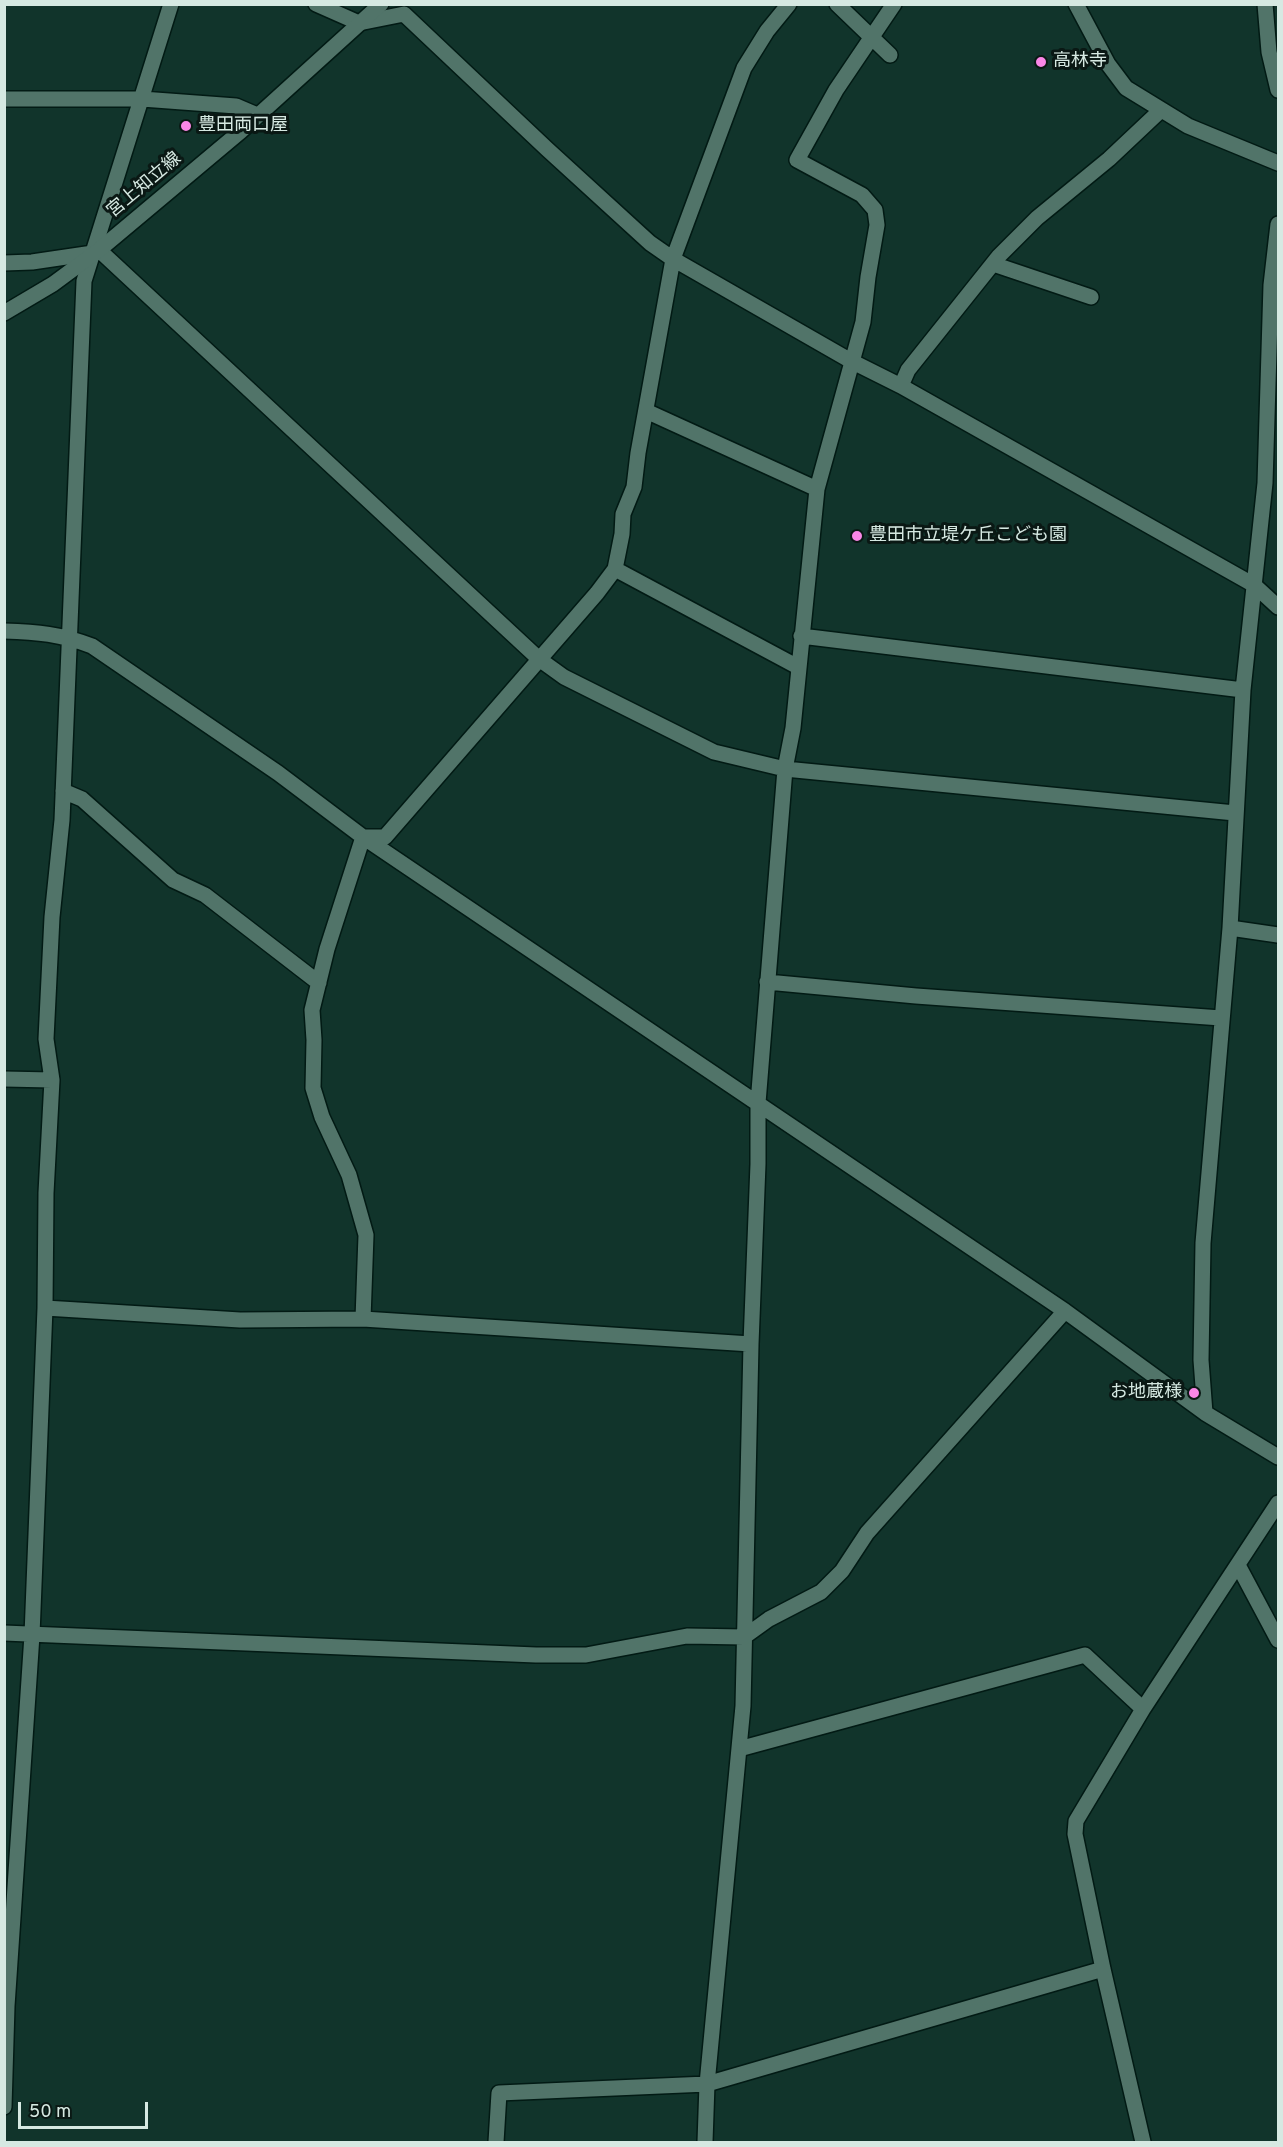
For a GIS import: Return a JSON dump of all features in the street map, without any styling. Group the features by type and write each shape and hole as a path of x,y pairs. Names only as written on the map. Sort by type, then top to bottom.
{"street":[{"path":"4,2107 7,2006 32,1635 45,1308 46,1193 52,1080 46,1040 52,917 62,820 84,281 96,252 171,4"},
{"path":"316,4 359,23 404,14 650,243 673,259 851,361 901,386 1254,585 1278,607"},
{"path":"347,4 359,23"},
{"name":"宮上知立線","path":"4,313 53,284 96,252 241,131 381,4"},
{"path":"363,837 385,837 597,593 615,569 622,534 623,514 634,487 673,259 744,68 767,31 789,4"},
{"path":"837,4 890,55"},
{"path":"705,2142 707,2084 742,1706 758,1103 785,769 793,728 817,489 863,322 868,277 878,225 876,210 861,195 797,160 826,106 894,4"},
{"path":"1076,4 1108,64 1126,88 1188,126 1278,163"},
{"path":"1265,4 1269,52 1278,90"},
{"path":"4,99 142,99 236,106 257,115"},
{"path":"901,386 908,370 993,264 1037,218 1109,159 1161,110"},
{"path":"1205,1413 1201,1360 1203,1244 1230,928 1243,690 1264,483 1268,340 1278,224"},
{"path":"4,263 32,262 96,252"},
{"path":"96,252 539,659 564,677 714,752 785,769 1235,813"},
{"path":"993,264 1091,297"},
{"path":"646,411 817,489"},
{"path":"615,569 798,667"},
{"path":"4,630 69,637 92,646 278,773 363,837 1065,1311 1205,1413 1278,1457"},
{"path":"801,636 1243,690"},
{"path":"63,790 82,799 173,880 205,895 319,983"},
{"path":"363,837 327,949 312,1010 313,1088 322,1117 349,1175 366,1235 363,1319"},
{"path":"1230,928 1278,935"},
{"path":"766,982 916,996 1221,1018"},
{"path":"4,1079 52,1080"},
{"path":"45,1308 240,1320 363,1319 751,1344"},
{"path":"4,1633 536,1655 586,1655 687,1636 744,1637 769,1619 821,1592 842,1571 867,1533 1065,1311"},
{"path":"1143,2142 1103,1969 1075,1834 1076,1821 1143,1709 1278,1503"},
{"path":"1238,1565 1278,1640"},
{"path":"739,1749 1085,1655 1143,1709"},
{"path":"496,2142 500,2093 707,2084 1103,1969"}],"place":[{"name":"高林寺","path":"1041,62"},
{"name":"豊田両口屋","path":"186,126"},
{"name":"豊田市立堤ケ丘こども園","path":"857,536"},
{"name":"お地蔵様","path":"1194,1393"}]}
